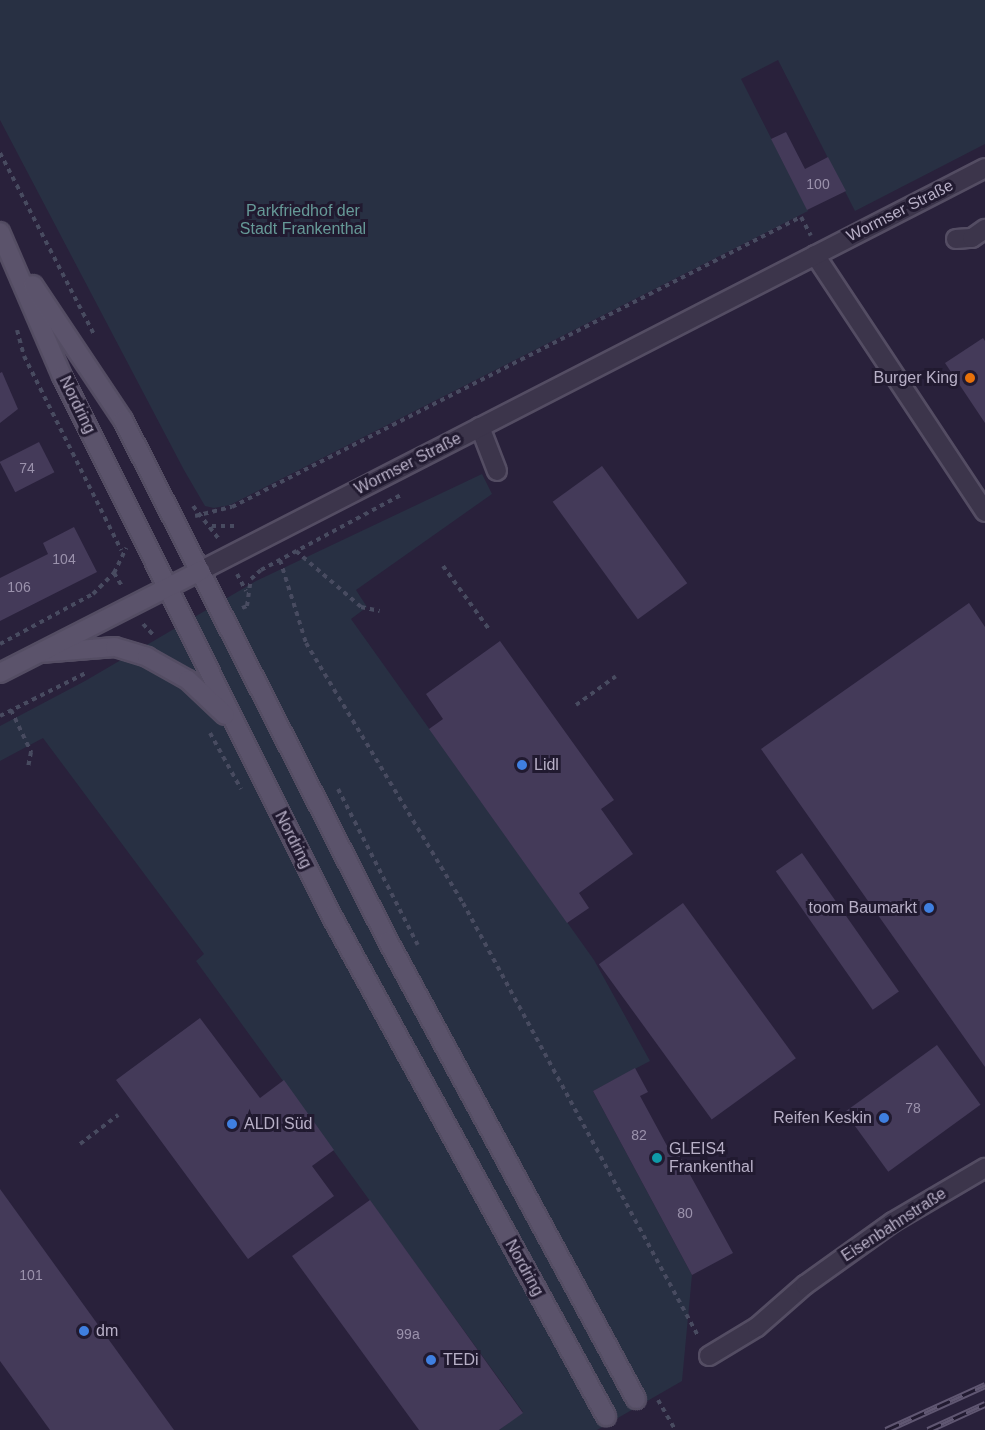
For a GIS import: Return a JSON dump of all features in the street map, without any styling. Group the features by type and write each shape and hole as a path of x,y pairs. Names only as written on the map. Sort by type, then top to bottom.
{"main road":[{"name":"Nordring","path":"0,232 5,252 62,376 331,915 606,1416"},
{"name":"Nordring","path":"5,252 123,420 388,941 636,1399"},
{"name":"Wormser Straße","path":"0,673 200,571"},
{"path":"39,653 115,646 147,657 188,680 238,730"}],"street":[{"name":"Wormser Straße","path":"200,571 985,168"},
{"path":"956,239 972,238 985,229"},
{"path":"815,255 985,512"},
{"path":"480,427 498,471"},
{"name":"Eisenbahnstraße","path":"709,1356 757,1327 805,1285 892,1222 985,1168"}],"path":[{"path":"0,153 95,335"},
{"path":"187,499 201,515 232,507 801,217 811,236"},
{"path":"296,551 361,607 380,611"},
{"path":"280,560 306,643 463,903 709,1356"},
{"path":"443,566 488,628"},
{"path":"0,644 93,594 114,573"},
{"path":"0,716 97,669"},
{"path":"576,705 616,676"},
{"path":"11,710 30,752 28,767"},
{"path":"80,1144 118,1115"},
{"path":"652,1390 675,1430"}],"green space":[{"name":"Parkfriedhof der Stadt Frankenthal","path":"0,0 985,0 985,144 855,211 778,60 741,79 808,211 230,505 214,508 205,506 184,470 0,120"},
{"path":"482,474 492,494 356,590 367,607 351,619 594,960 650,1061 593,1091 692,1275 682,1381 597,1430 499,1430 523,1412 196,961 204,954 43,738 0,761 0,726 85,681 256,581"}],"building":[{"path":"786,132 805,169 828,157 846,191 807,210 771,139"},
{"name":"Burger King","path":"983,338 985,341 985,423 945,363"},
{"path":"2,372 18,409 0,423 0,373"},
{"path":"39,442 54,472 15,492 0,462"},
{"path":"602,466 687,583 638,619 553,502"},
{"path":"74,527 97,572 0,621 0,578 48,554 43,543"},
{"name":"toom Baumarkt","path":"969,603 985,627 985,1067 761,749"},
{"name":"Lidl","path":"500,641 614,800 601,809 633,854 579,893 589,908 567,923 429,729 443,719 426,694"},
{"path":"802,853 899,991 873,1010 776,871"},
{"path":"683,903 796,1058 712,1119 599,964"},
{"name":"ALDI Süd","path":"200,1018 260,1098 284,1080 334,1150 312,1166 334,1196 248,1259 116,1080"},
{"path":"937,1045 980,1105 888,1172 845,1112"},
{"path":"635,1068 648,1092 640,1096 672,1155 677,1151 733,1253 692,1275 593,1091"},
{"path":"0,1189 174,1430 50,1430 0,1361"},
{"path":"370,1200 523,1413 499,1430 419,1430 292,1256"}],"railway":[{"path":"886,1430 985,1385"},
{"path":"928,1430 985,1404"}],"place":[{"name":"Burger King","path":"970,378"},
{"name":"Lidl","path":"522,765"},
{"name":"toom Baumarkt","path":"929,908"},
{"name":"Reifen Keskin","path":"884,1118"},
{"name":"ALDI Süd","path":"232,1124"},
{"name":"GLEIS4 Frankenthal","path":"657,1158"},
{"name":"dm","path":"84,1331"},
{"name":"TEDi","path":"431,1360"}]}
